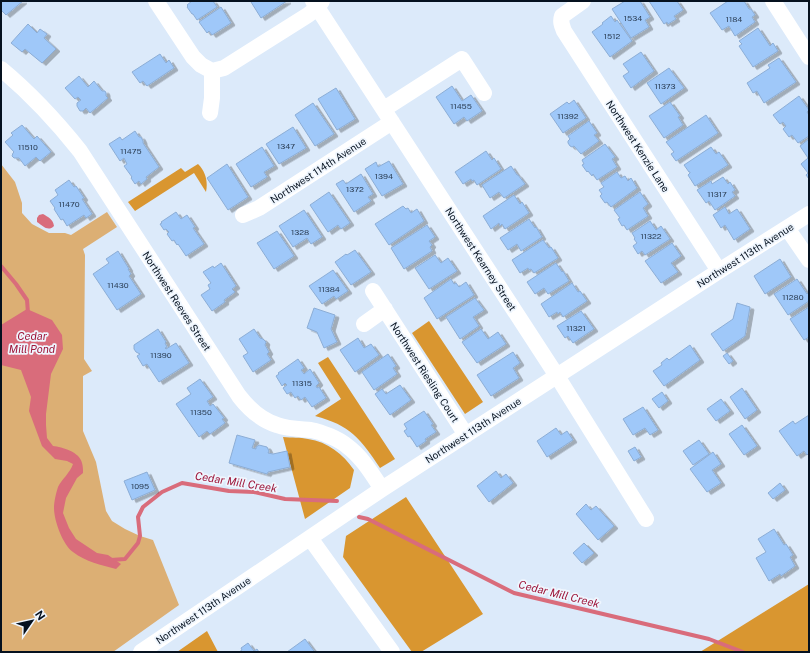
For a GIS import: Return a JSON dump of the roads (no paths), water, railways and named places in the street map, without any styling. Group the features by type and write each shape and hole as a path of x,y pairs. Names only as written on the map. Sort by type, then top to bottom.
{"street":[{"path":"156,1 193,57 201,65 212,71 224,68 308,15 317,3"},
{"name":"Northwest Kenzie Lane","path":"583,1 560,19 564,31 719,271"},
{"path":"773,1 809,57"},
{"name":"Northwest Kearney Street","path":"317,3 392,122 557,376 646,519"},
{"path":"384,109 462,59 484,93"},
{"name":"Northwest Reeves Street","path":"1,69 18,83 44,109 80,151 238,396 249,409 263,419 277,425 313,430 336,439 358,456 382,489"},
{"path":"210,113 212,98 212,71"},
{"name":"Northwest 114th Avenue","path":"243,215 259,208 392,122"},
{"name":"Northwest 113th Avenue","path":"141,652 382,489 809,214"},
{"path":"787,228 809,260"},
{"name":"Northwest Riesling Court","path":"373,291 466,434"},
{"path":"364,324 385,310"},
{"path":"310,538 392,652"}],"water":[{"path":"43,214 50,218 53,222 54,226 52,228 46,228 37,222 39,215"},
{"name":"Cedar Mill Pond","path":"27,309 52,320 62,335 63,349 51,374 46,414 47,438 53,446 66,449 78,456 81,459 83,467 83,473 77,478 66,498 63,513 69,528 76,539 97,553 108,555 121,564 116,569 94,563 83,558 69,549 66,544 60,532 54,513 54,503 58,487 73,464 67,461 55,459 42,446 29,411 31,397 21,370 1,365 1,325"}],"waterway":[{"name":"Cedar Mill Creek","path":"1,266 27,300 28,313"},
{"name":"Cedar Mill Creek","path":"111,560 125,559 138,543 140,536 138,517 143,507 162,492 182,483 229,491 254,492 285,499 337,501"},
{"name":"Cedar Mill Creek","path":"359,517 368,519 514,593 709,639 743,652"}]}
